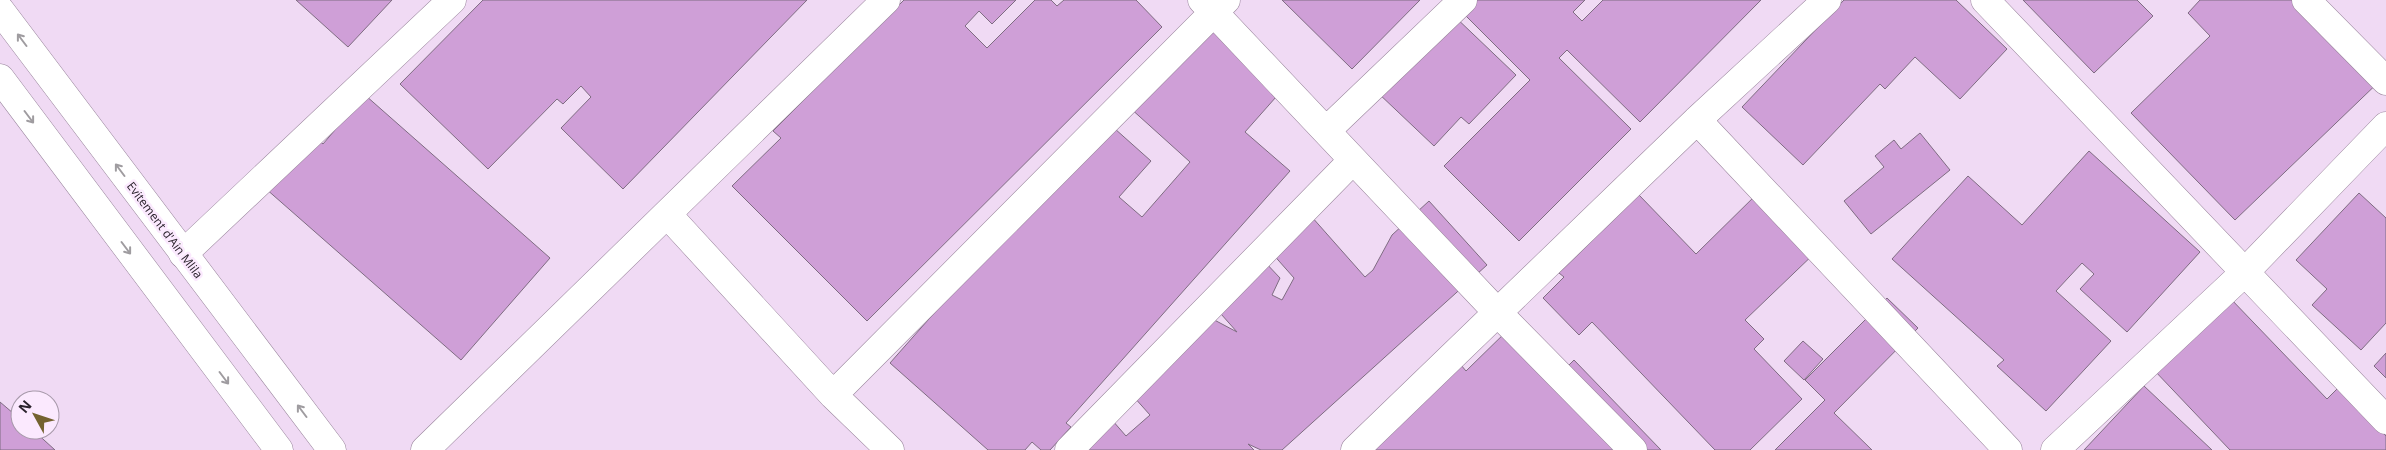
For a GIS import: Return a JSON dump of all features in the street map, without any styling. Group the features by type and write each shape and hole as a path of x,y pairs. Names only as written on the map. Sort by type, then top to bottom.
{"main road":[{"path":"183,254 452,0"},
{"path":"425,450 886,0"},
{"path":"1326,131 1463,0"},
{"path":"1355,450 1697,120 1827,0"},
{"path":"1985,0 2244,274 2386,420"},
{"path":"2306,0 2386,82"},
{"path":"833,395 1214,4 1353,160 1498,313 1633,450"},
{"name":"Evitement d'Ain Mlila","path":"0,10 332,450"},
{"path":"0,78 279,450"},
{"path":"1697,120 2008,450"},
{"path":"2055,450 2244,274 2386,126"},
{"path":"1069,450 1353,160"},
{"path":"668,214 833,395 890,450"}],"building":[{"path":"296,0 392,0 348,47"},
{"path":"483,0 807,0 623,189 561,128 591,97 581,86 563,104 557,99 488,169 400,84"},
{"path":"904,0 1016,0 992,24 979,11 965,26 987,48 1035,0 1051,0 1057,6 1064,0 1136,0 1162,27 867,321 732,186 781,138 773,131"},
{"path":"1282,0 1420,0 1352,69"},
{"path":"1460,0 1585,0 1573,12 1582,21 1603,0 1761,0 1640,122 1567,50 1559,58 1631,129 1519,241 1444,166 1530,80 1455,5"},
{"path":"1844,0 1956,0 2007,49 1960,99 1915,57 1885,89 1880,84 1803,165 1742,107"},
{"path":"2023,0 2137,0 2153,16 2094,73"},
{"path":"2200,0 2316,0 2386,75 2235,220 2131,113 2210,36 2188,13"},
{"path":"1451,13 1516,75 1469,124 1461,117 1434,146 1377,92"},
{"path":"1209,16 1292,79 1245,132 1290,171 1066,423 1071,427 1050,450 1041,450 1032,442 1025,450 988,450 890,363 1105,120 1151,161 1119,197 1142,217 1190,162 1129,107"},
{"path":"365,95 550,258 461,360 265,188 312,134 323,144"},
{"path":"1920,133 1950,170 1871,234 1844,201 1884,167 1875,156 1894,140 1901,149"},
{"path":"2089,151 2200,252 2127,332 2080,289 2094,274 2082,263 2056,291 2111,341 2046,411 1997,366 2004,360 1892,259 1968,176 2022,225"},
{"path":"1761,190 1819,249 1745,320 1764,339 1754,349 1802,399 1750,450 1715,450 1592,322 1579,335 1543,298 1564,277 1559,273 1639,195 1696,254"},
{"path":"2359,193 2386,218 2386,323 2361,350 2312,305 2327,289 2296,260"},
{"path":"1429,201 1487,265 1282,450 1261,450 1248,444 1254,450 1078,450 1112,420 1126,436 1150,415 1125,387 1205,315 1237,332 1213,305 1263,260 1280,278 1272,295 1282,300 1294,278 1271,252 1311,216 1365,277 1373,270 1392,235"},
{"path":"2229,297 2327,399 2339,387 2386,436 2386,450 2230,450 2153,369"},
{"path":"1887,298 1918,328 1834,413 1872,450 1775,450 1825,400 1805,380"},
{"path":"1512,326 1559,375 1574,360 1661,450 1373,450 1461,365 1466,371"},
{"path":"1803,341 1823,359 1804,380 1784,361"},
{"path":"2386,353 2386,378 2374,366"},
{"path":"2144,386 2212,450 2084,450"},
{"path":"0,402 10,410 10,440 44,440 55,450 0,450"}]}
